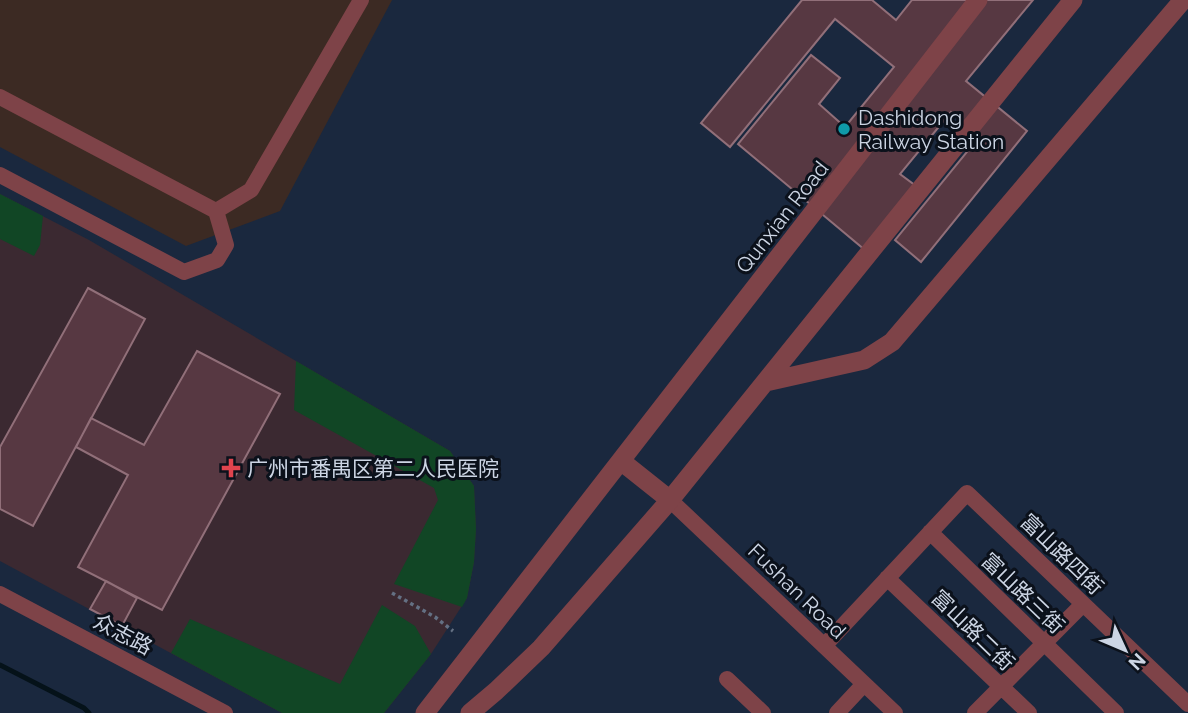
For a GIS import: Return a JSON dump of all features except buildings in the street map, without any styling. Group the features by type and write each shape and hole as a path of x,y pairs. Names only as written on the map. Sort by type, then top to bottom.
{"street":[{"path":"216,211 251,190 361,0"},
{"name":"Qunxian Road","path":"425,713 978,0"},
{"path":"470,713 541,648 670,500 1073,0"},
{"path":"766,382 864,360 892,342 1183,0"},
{"path":"0,97 216,211 226,245 217,260 184,272 0,174"},
{"path":"621,461 670,500"},
{"name":"富山路四街","path":"930,532 967,493 1188,704"},
{"name":"Fushan Road","path":"670,500 895,713"},
{"path":"824,646 930,532"},
{"name":"富山路三街","path":"930,532 1116,713"},
{"name":"富山路二街","path":"887,578 1029,713"},
{"name":"众志路","path":"0,594 225,713"},
{"path":"975,713 1083,604"},
{"path":"727,679 762,713"},
{"path":"836,713 864,684"}],"path":[{"path":"392,593 435,617 453,631"}],"shaded area":[{"path":"0,0 392,0 280,211 186,246 0,147"},
{"name":"广州市番禺区第二人民医院","path":"0,194 89,240 450,451 474,486 474,562 467,598 431,654 384,713 282,713 0,561"}],"green space":[{"path":"0,194 43,216 40,245 34,256 0,239"},
{"path":"296,361 450,451 474,486 474,562 467,598 462,607 394,584 438,500 434,488 294,410"},
{"path":"382,605 415,626 431,654 384,713 282,713 171,653 190,619 340,684"}],"waterway":[{"path":"0,665 89,713"}],"place":[{"name":"Dashidong Railway Station","path":"844,129"},
{"name":"广州市番禺区第二人民医院","path":"231,468"}]}
